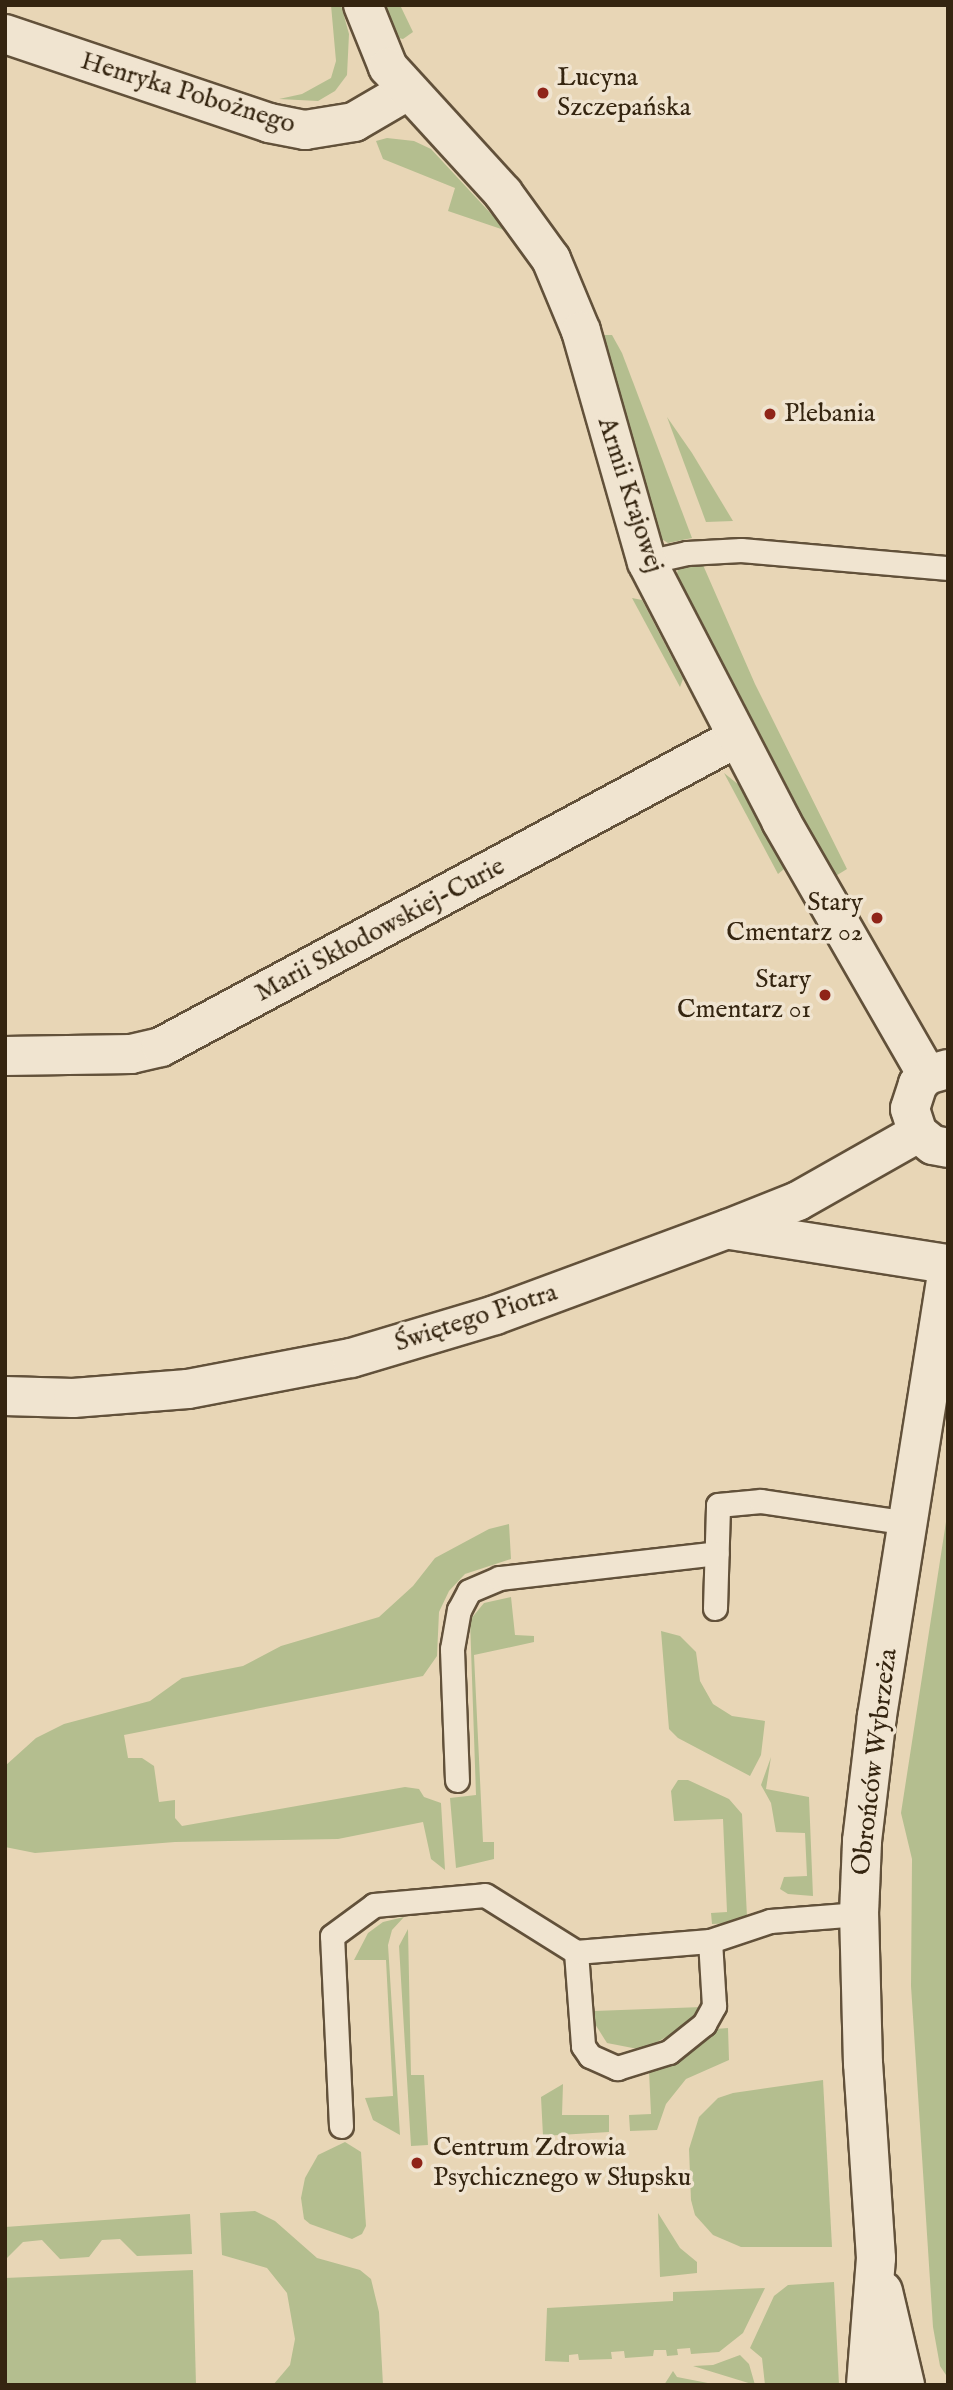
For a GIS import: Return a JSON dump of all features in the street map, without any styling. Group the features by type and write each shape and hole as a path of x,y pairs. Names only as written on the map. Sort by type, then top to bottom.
{"street":[{"name":"Armii Krajowej","path":"363,5 376,45 407,91 503,193 551,259 581,331 647,562 736,738 937,1072"},
{"name":"Henryka Pobożnego","path":"5,34 269,123 305,130 354,122 407,91"},
{"name":"Marii Skłodowskiej-Curie","path":"5,1056 131,1054 161,1047 736,738"},
{"path":"933,1140 912,1121 911,1096 937,1072"},
{"name":"Świętego Piotra","path":"5,1396 73,1398 188,1389 351,1358 495,1315 728,1229 798,1201 933,1140"},
{"path":"728,1229 948,1264"},
{"name":"Obrońców Wybrzeża","path":"866,2385 876,2258 859,1914 877,1716 948,1270"},
{"name":"Obrońców Wybrzeża","path":"876,2258 905,2385"}],"lane":[{"path":"647,562 687,553 741,550 948,568"},
{"path":"715,1608 718,1505 761,1501 908,1523"},
{"path":"457,1780 452,1648 459,1610 469,1591 499,1578 717,1553"},
{"path":"341,2126 332,1936 374,1905 485,1895 576,1952 710,1941 770,1921 859,1914"},
{"path":"576,1952 583,2046 590,2056 617,2068 668,2052 704,2024 714,2006 710,1941"}],"green space":[{"path":"331,5 341,5 349,34 347,75 335,91 318,101 279,99 302,94 331,78 336,61"},
{"path":"383,5 400,5 413,32 403,39 394,37"},
{"path":"387,138 414,141 431,149 507,231 448,211 455,188 383,159 376,141"},
{"path":"603,335 612,335 622,353 692,538 668,543 660,538"},
{"path":"667,417 692,453 733,521 706,522"},
{"path":"703,565 755,684 847,869 834,877 675,581 678,569"},
{"path":"632,598 642,600 683,679 680,687"},
{"path":"724,773 739,785 784,869 778,874"},
{"path":"948,1509 948,2378 940,2366 933,2327 911,1986 912,1859 901,1813"},
{"path":"509,1524 511,1559 465,1574 449,1591 439,1612 437,1656 423,1676 124,1735 128,1758 142,1758 154,1766 159,1802 175,1800 175,1818 182,1826 405,1787 419,1789 424,1797 441,1803 445,1870 431,1859 423,1822 338,1839 175,1842 35,1853 5,1847 5,1766 36,1738 64,1724 150,1701 182,1678 243,1666 281,1646 379,1617 413,1586 435,1558 489,1529"},
{"path":"511,1597 515,1635 534,1636 534,1642 474,1655 483,1842 494,1842 494,1859 456,1868 450,1798 476,1795 470,1620 484,1603"},
{"path":"661,1631 680,1636 696,1652 700,1681 713,1704 732,1716 765,1721 761,1755 750,1776 678,1738 669,1729"},
{"path":"771,1757 766,1789 809,1797 813,1896 788,1894 780,1889 784,1877 807,1876 805,1833 776,1832 771,1803 761,1785"},
{"path":"678,1780 688,1780 729,1799 742,1814 747,1917 736,1923 712,1924 711,1913 727,1912 723,1819 674,1821 671,1791"},
{"path":"404,1917 392,1930 388,1945 400,2135 373,2120 365,2098 393,2096 386,1960 354,1960 368,1933 383,1922"},
{"path":"408,1929 411,2075 424,2075 428,2145 411,2146 399,1946"},
{"path":"702,2007 682,2028 643,2050 607,2043 595,2024 594,2011"},
{"path":"728,2028 729,2060 686,2079 666,2104 657,2130 630,2131 629,2115 651,2114 649,2071 679,2057 715,2029"},
{"path":"823,2080 832,2247 741,2247 713,2235 695,2215 691,2200 689,2149 699,2117 718,2098 733,2093"},
{"path":"563,2084 562,2115 609,2115 609,2132 543,2136 541,2097"},
{"path":"345,2142 361,2152 366,2226 362,2234 352,2239 310,2224 304,2219 301,2198 305,2178 318,2155"},
{"path":"255,2211 275,2221 317,2258 360,2270 371,2279 379,2312 383,2385 273,2385 290,2365 295,2339 287,2293 267,2268 222,2255 220,2213"},
{"path":"658,2213 680,2248 697,2262 697,2273 660,2277"},
{"path":"190,2214 192,2254 137,2256 120,2239 102,2240 89,2257 60,2259 42,2240 23,2242 5,2260 5,2227"},
{"path":"193,2270 196,2385 5,2385 5,2278"},
{"path":"834,2282 839,2385 765,2385 762,2358 750,2348 774,2296 788,2285"},
{"path":"765,2288 743,2333 719,2352 691,2354 690,2348 677,2349 678,2355 667,2356 666,2350 654,2350 653,2356 625,2358 624,2351 611,2352 612,2359 579,2360 578,2354 569,2355 569,2362 545,2361 547,2308 673,2301 673,2292"},
{"path":"740,2355 749,2364 755,2385 693,2366 713,2365"},
{"path":"673,2371 677,2377 718,2385 664,2385"}],"place":[{"name":"Lucyna Szczepańska","path":"543,93"},
{"name":"Plebania","path":"770,414"},
{"name":"Stary Cmentarz 02","path":"877,918"},
{"name":"Stary Cmentarz 01","path":"825,995"},
{"name":"Centrum Zdrowia Psychicznego w Słupsku","path":"417,2163"}]}
